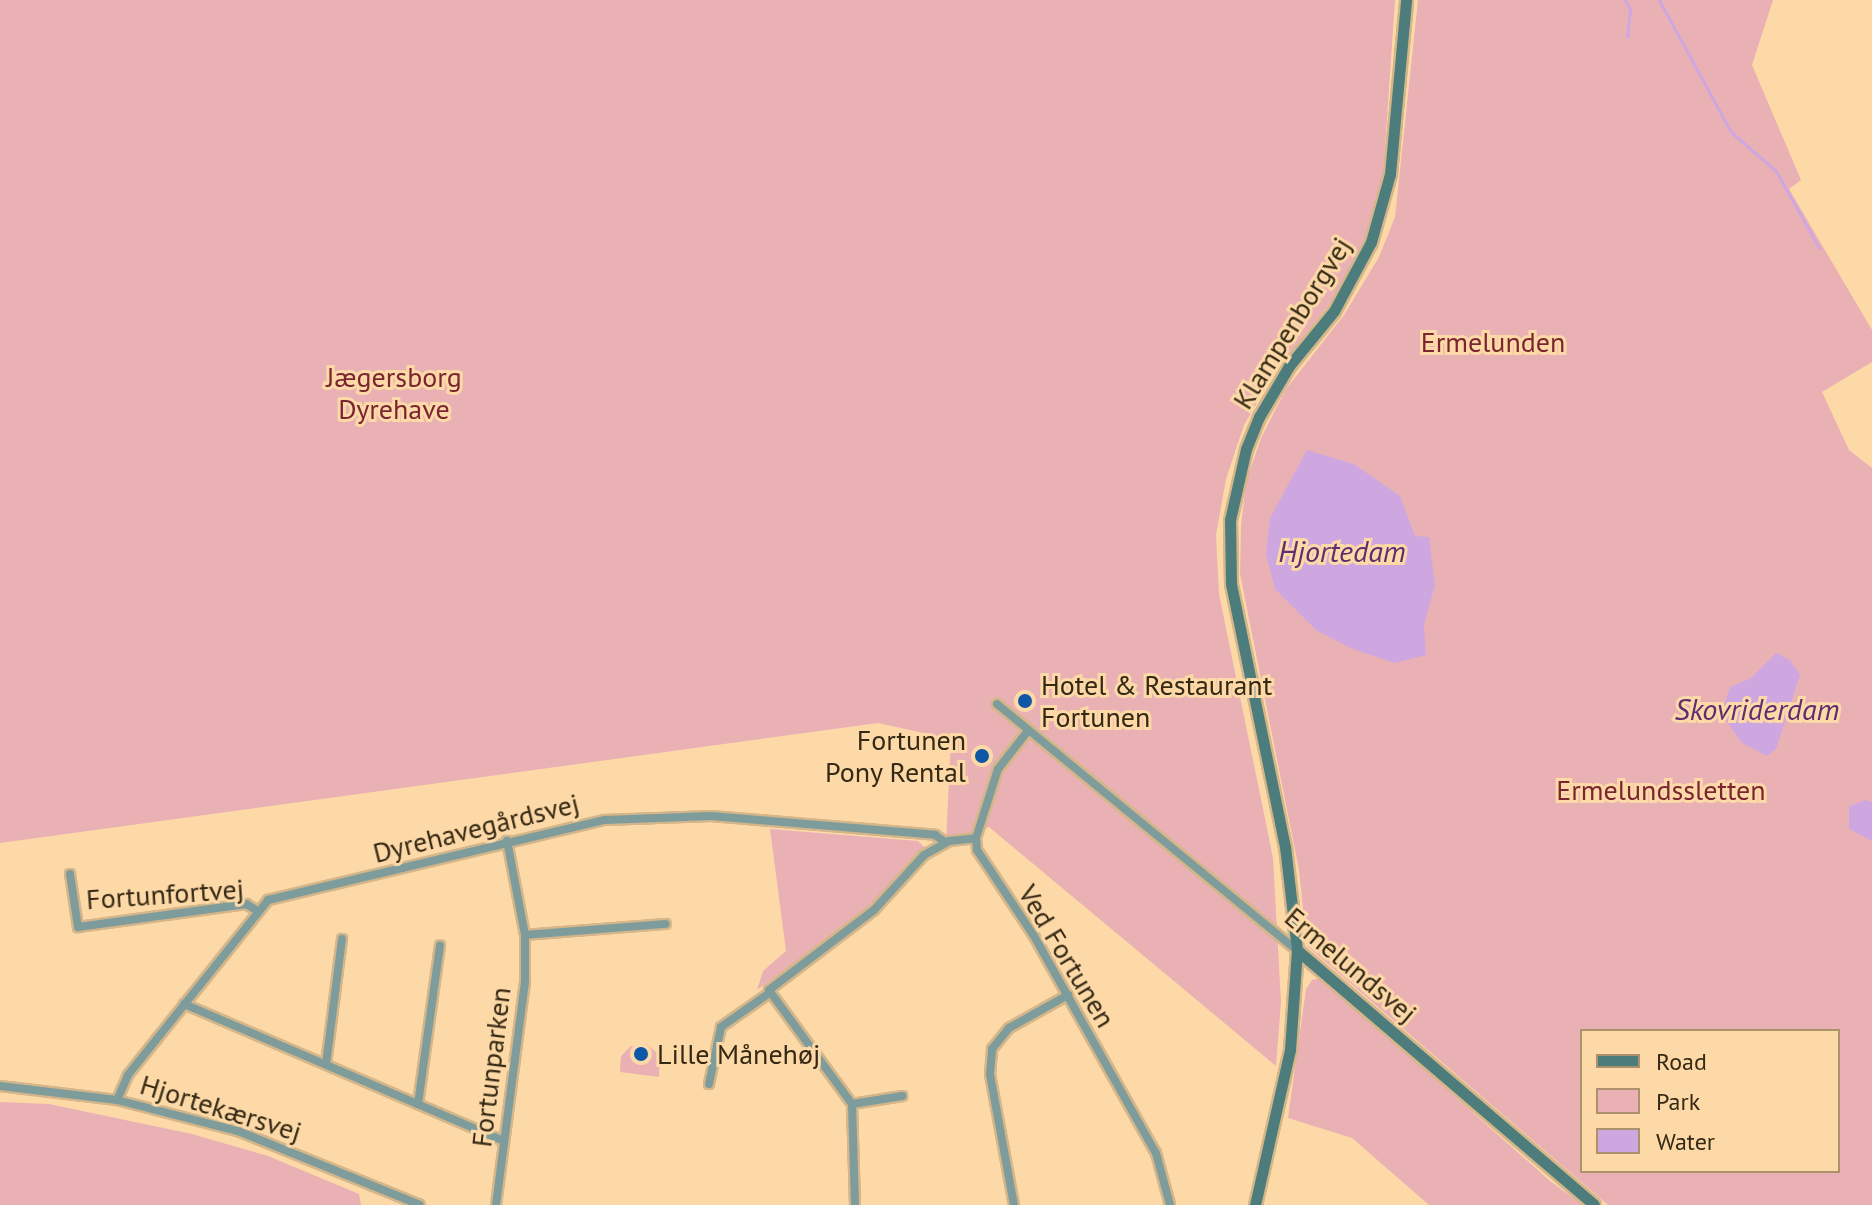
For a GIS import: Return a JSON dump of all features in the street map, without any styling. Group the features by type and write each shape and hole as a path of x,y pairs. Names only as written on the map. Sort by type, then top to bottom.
{"street":[{"name":"Klampenborgvej","path":"1255,1205 1294,1021 1297,950 1285,847 1233,597 1230,520 1246,449 1259,417 1289,366 1334,311 1371,242 1390,174 1406,0"},
{"path":"709,1084 721,1027 874,910 924,855 945,842 976,838 998,769 1027,732 997,704"},
{"name":"Ermelundsvej","path":"1027,732 1297,950 1594,1205"},
{"name":"Dyrehavegårdsvej","path":"117,1100 128,1075 256,910 268,900 590,822 711,816 935,835 945,842"},
{"name":"Ved Fortunen","path":"976,838 981,859 1068,995 1156,1153 1170,1205"},
{"name":"Fortunparken","path":"496,1205 525,981 525,935 507,841"},
{"name":"Fortunfortvej","path":"70,874 78,927 246,904 256,910"},
{"path":"525,935 666,924"},
{"path":"326,1064 342,939"},
{"path":"418,1104 440,946"},
{"path":"768,994 852,1104 855,1205"},
{"path":"1014,1205 990,1074 992,1049 1009,1028 1068,995"},
{"path":"184,1004 504,1141"},
{"name":"Hjortekærsvej","path":"0,1086 117,1100 238,1131 420,1205"},
{"path":"852,1104 902,1096"},
{"name":"Klampenborgvej","path":"1247,1205 1269,1142"}],"green space":[{"name":"Jægersborg Dyrehave","path":"0,0 1395,0 1383,178 1367,241 1338,293 1276,371 1244,425 1226,479 1216,535 1219,594 1273,858 1281,1002 1276,1066 989,827 946,841 951,739 878,723 0,843"},
{"name":"Ermelunden","path":"1418,0 1773,0 1752,65 1801,180 1789,189 1872,330 1872,362 1822,392 1849,450 1872,468 1872,1205 1608,1205 1307,946 1299,870 1240,574 1241,525 1246,482 1261,438 1286,389 1344,315 1379,257 1395,217"},
{"path":"770,829 918,841 925,848 882,899 757,990 763,971 786,951"},
{"path":"1322,978 1550,1181 1583,1205 1429,1205 1352,1138 1288,1118 1306,989 1312,980"},
{"path":"647,1044 660,1056 659,1077 620,1072 621,1056 631,1046"},
{"path":"0,1102 49,1104 192,1134 268,1156 359,1194 361,1205 0,1205"}],"water":[{"name":"Hjortedam","path":"1307,450 1354,464 1400,496 1415,536 1429,537 1435,585 1424,625 1426,655 1395,663 1350,648 1316,630 1275,589 1266,554 1270,518"},
{"name":"Skovriderdam","path":"1776,653 1790,660 1800,675 1776,749 1767,756 1742,743 1727,722 1724,705 1730,687 1751,678"},
{"path":"1866,800 1872,802 1872,841 1849,829 1849,806"}],"waterway":[{"path":"1625,0 1630,9 1627,37"},
{"path":"1659,0 1731,132 1776,171 1819,248"}],"place":[{"name":"Hotel & Restaurant Fortunen","path":"1025,701"},
{"name":"Fortunen Pony Rental","path":"982,756"},
{"name":"Lille Månehøj","path":"641,1054"}],"park label":[{"name":"Ermelundssletten","path":"1661,790"}]}
